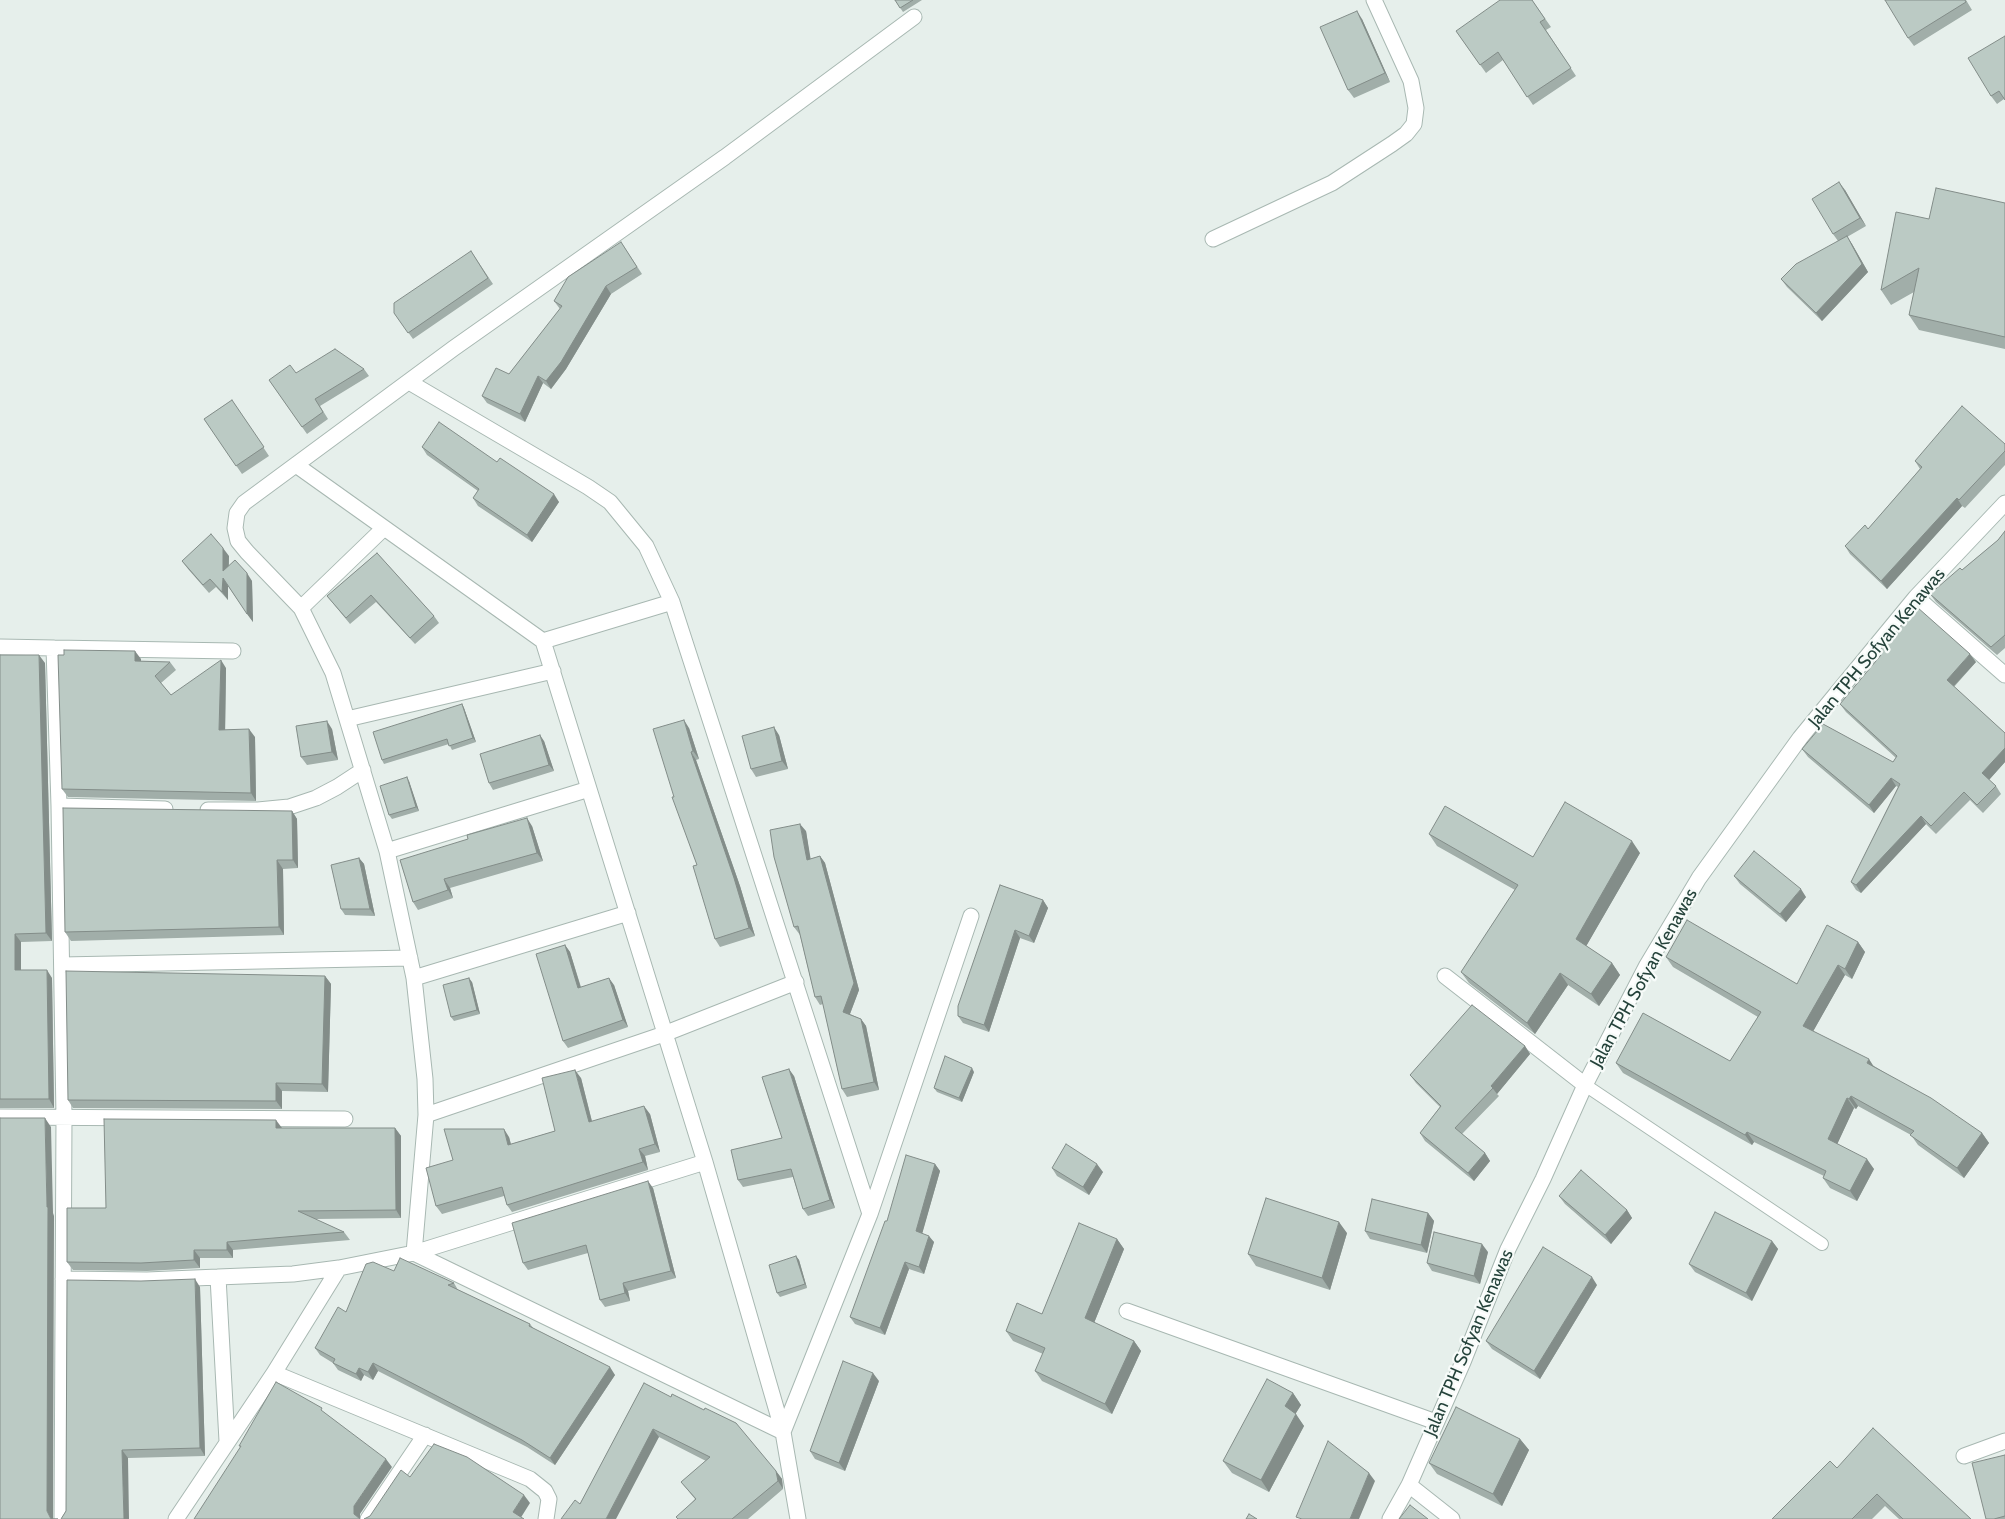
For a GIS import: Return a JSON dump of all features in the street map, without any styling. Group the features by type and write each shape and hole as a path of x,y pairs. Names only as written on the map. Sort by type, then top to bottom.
{"street":[{"path":"1213,239 1332,183 1406,134 1414,124 1416,108 1411,81 1374,0"},
{"path":"414,1253 426,1115 425,1079 414,978 387,851 332,673 301,608 247,552 238,540 235,520 237,513 244,503 296,464 725,157 914,17"},
{"path":"409,382 588,487 610,502 646,546 672,602 870,1214"},
{"path":"296,464 543,641 705,1162 784,1432 798,1519"},
{"name":"Jalan TPH Sofyan Kenawas","path":"1390,1519 1409,1485 1508,1249 1543,1179 1585,1085 1647,965 1699,878 1800,738 1916,597 2005,503"},
{"path":"301,608 384,528"},
{"path":"1916,597 2005,674"},
{"path":"543,641 672,602"},
{"path":"0,647 233,652"},
{"path":"54,648 59,806 64,1117 62,1519"},
{"path":"347,719 553,671"},
{"path":"59,806 186,810 258,810 289,807 316,798 363,770"},
{"path":"387,851 589,789"},
{"path":"414,978 628,913"},
{"path":"784,1432 870,1214 972,916"},
{"path":"62,965 410,958"},
{"path":"1445,976 1585,1085"},
{"path":"426,1115 664,1034 796,982"},
{"path":"0,1116 345,1119"},
{"path":"63,1279 147,1280 293,1274 339,1268 414,1253 705,1162"},
{"path":"414,1253 784,1432"},
{"path":"176,1519 274,1372 339,1268"},
{"path":"218,1277 227,1441"},
{"path":"1126,1311 1436,1422"},
{"path":"274,1372 538,1484 545,1491 549,1500 546,1519"},
{"path":"368,1519 425,1435"},
{"path":"1964,1456 2005,1441"},
{"path":"1409,1485 1452,1519"}],"lane":[{"path":"1585,1085 1822,1244"}],"building":[{"path":"895,0 913,0 900,8"},
{"path":"1500,0 1532,0 1545,19 1540,22 1571,68 1527,97 1498,52 1480,65 1456,31"},
{"path":"1885,0 1965,0 1966,2 1908,38"},
{"path":"1357,11 1385,73 1348,90 1320,27"},
{"path":"2005,36 2005,100 1999,91 1991,96 1968,58"},
{"path":"1839,182 1860,218 1833,234 1812,199"},
{"path":"1936,188 2005,203 2005,337 1909,315 1919,268 1881,290 1896,212 1929,219"},
{"path":"1847,236 1862,264 1816,313 1781,279 1796,264"},
{"path":"621,242 637,267 606,286 561,362 546,381 538,376 520,414 482,396 496,368 509,374 562,306 554,301 568,277"},
{"path":"471,251 488,278 408,333 394,313 394,303"},
{"path":"335,349 364,369 315,399 323,412 302,427 269,380 290,365 296,373"},
{"path":"232,400 264,447 236,466 204,419"},
{"path":"1962,406 2005,444 2005,451 1959,500 1957,498 1881,581 1845,546 1865,525 1868,529 1922,467 1915,461"},
{"path":"439,422 497,462 500,458 554,494 527,535 473,498 479,489 422,447"},
{"path":"2005,531 2005,635 1991,647 1930,594 1960,568 1962,570 1998,540"},
{"path":"211,534 223,548 223,571 235,560 247,573 247,614 223,578 222,592 210,579 203,585 182,561"},
{"path":"377,553 434,616 410,638 371,595 346,618 327,596"},
{"path":"1917,607 1970,654 1947,680 2005,733 2005,748 1982,773 1996,786 1977,805 1964,792 1931,826 1921,816 1856,885 1851,882 1900,784 1891,778 1869,805 1802,749 1823,724 1893,762 1897,756 1840,704 1881,655 1878,652"},
{"path":"64,650 135,651 135,661 170,662 155,676 171,695 221,660 219,730 249,729 251,793 62,789 58,655 64,655"},
{"path":"0,655 39,655 46,933 15,934 15,970 47,970 49,1099 0,1099"},
{"path":"462,704 473,738 449,746 447,739 382,760 373,732"},
{"path":"684,720 693,751 691,752 749,928 715,939 693,866 697,865 672,797 674,797 653,729"},
{"path":"327,721 332,752 301,757 296,726"},
{"path":"774,727 782,761 751,769 742,736"},
{"path":"540,735 549,765 489,783 480,754"},
{"path":"407,777 416,807 389,815 380,786"},
{"path":"1565,802 1632,841 1576,939 1612,963 1591,994 1560,973 1527,1023 1461,972 1518,885 1429,834 1445,806 1533,857"},
{"path":"63,808 292,811 293,860 277,860 279,927 65,932"},
{"path":"527,818 537,853 444,879 448,890 413,902 400,860 468,839 467,835"},
{"path":"800,824 807,860 820,856 854,983 843,1012 861,1019 874,1082 842,1089 821,996 815,997 798,926 794,927 774,857 770,830"},
{"path":"1754,851 1801,889 1780,914 1734,876"},
{"path":"359,858 370,909 341,909 331,865"},
{"path":"1000,885 1043,900 1029,936 1015,930 984,1025 958,1016 958,1006"},
{"path":"1687,920 1797,984 1827,925 1858,942 1845,969 1838,965 1803,1026 1869,1059 1867,1063 1931,1098 1982,1133 1957,1168 1910,1135 1914,1131 1851,1096 1849,1099 1847,1098 1828,1139 1867,1159 1850,1191 1823,1178 1826,1171 1747,1132 1745,1135 1616,1063 1643,1013 1730,1061 1761,1012 1666,957"},
{"path":"565,945 578,988 609,978 623,1020 563,1041 536,954"},
{"path":"66,971 325,976 322,1084 276,1083 276,1101 68,1100"},
{"path":"469,978 477,1010 451,1017 443,985"},
{"path":"1472,1005 1525,1046 1491,1086 1493,1088 1455,1128 1485,1153 1468,1173 1420,1133 1441,1106 1410,1075"},
{"path":"945,1056 972,1068 959,1098 934,1088"},
{"path":"789,1069 830,1200 803,1209 791,1169 738,1180 731,1150 782,1138 762,1077"},
{"path":"575,1070 589,1122 644,1106 655,1144 639,1149 643,1162 507,1205 502,1187 436,1206 426,1168 453,1160 444,1129 504,1129 508,1145 555,1131 542,1078"},
{"path":"0,1118 45,1118 48,1207 47,1511 51,1519 0,1519"},
{"path":"104,1119 276,1120 276,1128 395,1128 396,1210 298,1211 344,1232 227,1242 227,1250 194,1250 194,1260 141,1263 67,1262 67,1208 106,1208"},
{"path":"1066,1144 1097,1164 1083,1187 1052,1168"},
{"path":"906,1155 935,1164 916,1231 929,1236 919,1267 905,1262 880,1328 850,1317 885,1221 887,1221"},
{"path":"1581,1170 1627,1210 1605,1235 1559,1196"},
{"path":"648,1181 671,1271 623,1283 625,1293 600,1300 586,1245 523,1263 512,1223"},
{"path":"1266,1198 1339,1222 1322,1278 1248,1254"},
{"path":"1372,1199 1428,1213 1421,1245 1365,1231"},
{"path":"1715,1212 1772,1241 1746,1293 1689,1264"},
{"path":"1079,1223 1117,1239 1085,1318 1134,1341 1105,1404 1035,1371 1045,1348 1006,1331 1017,1303 1042,1314"},
{"path":"1434,1232 1482,1244 1474,1276 1427,1263"},
{"path":"1543,1247 1592,1277 1534,1371 1486,1341"},
{"path":"796,1256 805,1284 777,1293 769,1265"},
{"path":"400,1258 454,1283 448,1285 530,1324 529,1326 610,1367 550,1458 522,1440 373,1363 368,1372 359,1368 356,1374 333,1363 335,1359 315,1348 338,1307 346,1312 366,1264 373,1262 394,1271"},
{"path":"195,1279 200,1448 122,1450 124,1519 61,1519 66,1511 67,1280 141,1281"},
{"path":"843,1361 873,1373 839,1463 810,1451"},
{"path":"1267,1379 1293,1393 1285,1406 1296,1414 1261,1480 1223,1461"},
{"path":"276,1382 322,1408 321,1410 386,1459 354,1506 354,1514 360,1519 194,1519 241,1446 239,1446"},
{"path":"644,1383 671,1397 672,1394 736,1423 776,1471 778,1481 732,1519 678,1519 676,1517 696,1499 681,1482 710,1457 653,1429 606,1519 561,1519 575,1500 580,1504"},
{"path":"1456,1407 1520,1439 1493,1494 1429,1463"},
{"path":"1873,1428 1971,1519 1903,1519 1877,1494 1852,1519 1772,1519 1830,1461 1837,1468"},
{"path":"1328,1441 1369,1473 1350,1519 1302,1519 1296,1517"},
{"path":"434,1444 467,1457 524,1495 513,1512 524,1519 364,1519 370,1516 401,1470 410,1477"},
{"path":"2005,1455 2005,1516 1986,1519 1972,1463"},
{"path":"1410,1505 1428,1519 1399,1519"},
{"path":"1249,1514 1257,1519 1246,1519"}]}
